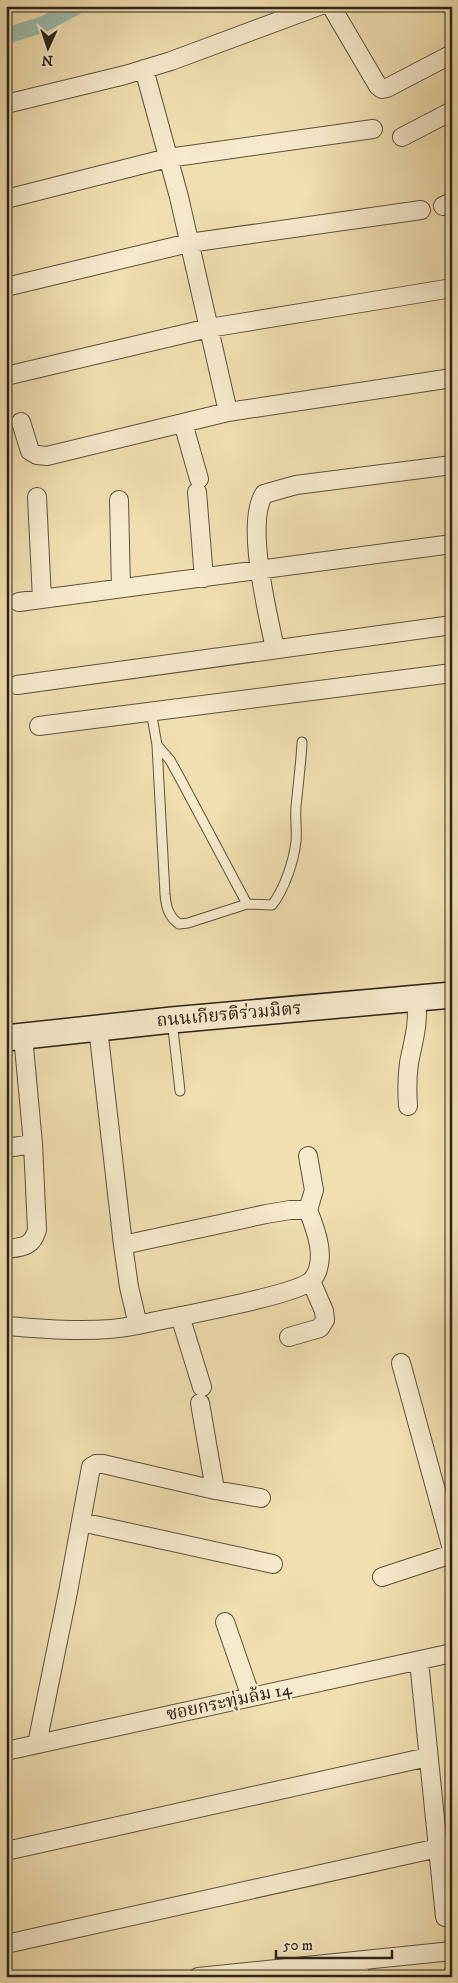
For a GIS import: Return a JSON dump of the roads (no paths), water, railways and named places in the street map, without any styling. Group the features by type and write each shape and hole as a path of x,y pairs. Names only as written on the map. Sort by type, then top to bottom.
{"street":[{"path":"6,104 170,61 319,6"},
{"path":"331,6 382,90 452,54"},
{"path":"144,69 189,243 228,412"},
{"path":"402,136 452,111"},
{"path":"6,199 168,158 373,128"},
{"path":"6,287 189,243 421,210"},
{"path":"6,376 209,328 452,288"},
{"path":"21,422 30,451 37,455 47,456 228,412 452,378"},
{"path":"183,423 198,486 204,578"},
{"path":"275,649 261,570 256,527 257,510 264,494 296,486 452,465"},
{"path":"37,497 42,599"},
{"path":"119,500 121,588"},
{"path":"19,602 452,544"},
{"path":"17,685 452,625"},
{"path":"39,726 452,673"},
{"name":"ถนนเกียรติร่วมมิตร","path":"15,1037 172,1020 452,995"},
{"path":"408,1106 407,1082 409,1063 418,1018 416,998"},
{"path":"98,1028 123,1245 129,1287 138,1325"},
{"path":"6,1249 28,1245 34,1240 37,1230 33,1144 15,1037"},
{"path":"6,1148 33,1144"},
{"path":"6,1326 110,1330 257,1299 296,1289 312,1281 319,1268 320,1250 315,1226 308,1210 314,1190 308,1156"},
{"path":"123,1245 266,1214 290,1210 308,1210"},
{"path":"289,1337 320,1328 325,1320 324,1310 312,1281"},
{"path":"180,1316 201,1395 215,1490"},
{"path":"401,1363 452,1549"},
{"path":"37,1744 91,1467 96,1464 103,1464 215,1490 261,1498"},
{"path":"81,1522 273,1564"},
{"path":"382,1577 452,1554"},
{"path":"225,1622 251,1698"},
{"name":"ซอยกระทุ่มล้ม 14","path":"6,1751 452,1653"},
{"path":"419,1661 445,1917"},
{"path":"6,1851 428,1757"},
{"path":"6,1944 438,1848"},
{"path":"198,1977 359,1969 452,1951"}],"lane":[{"path":"151,711 157,745 164,894 166,908 172,919 179,924 188,923 247,904 272,905 280,894 296,843 296,808 301,772 302,742"},
{"path":"157,745 170,760 247,904"},
{"path":"172,1020 180,1091"}],"waterway":[{"path":"6,36 44,24 78,6"}]}
